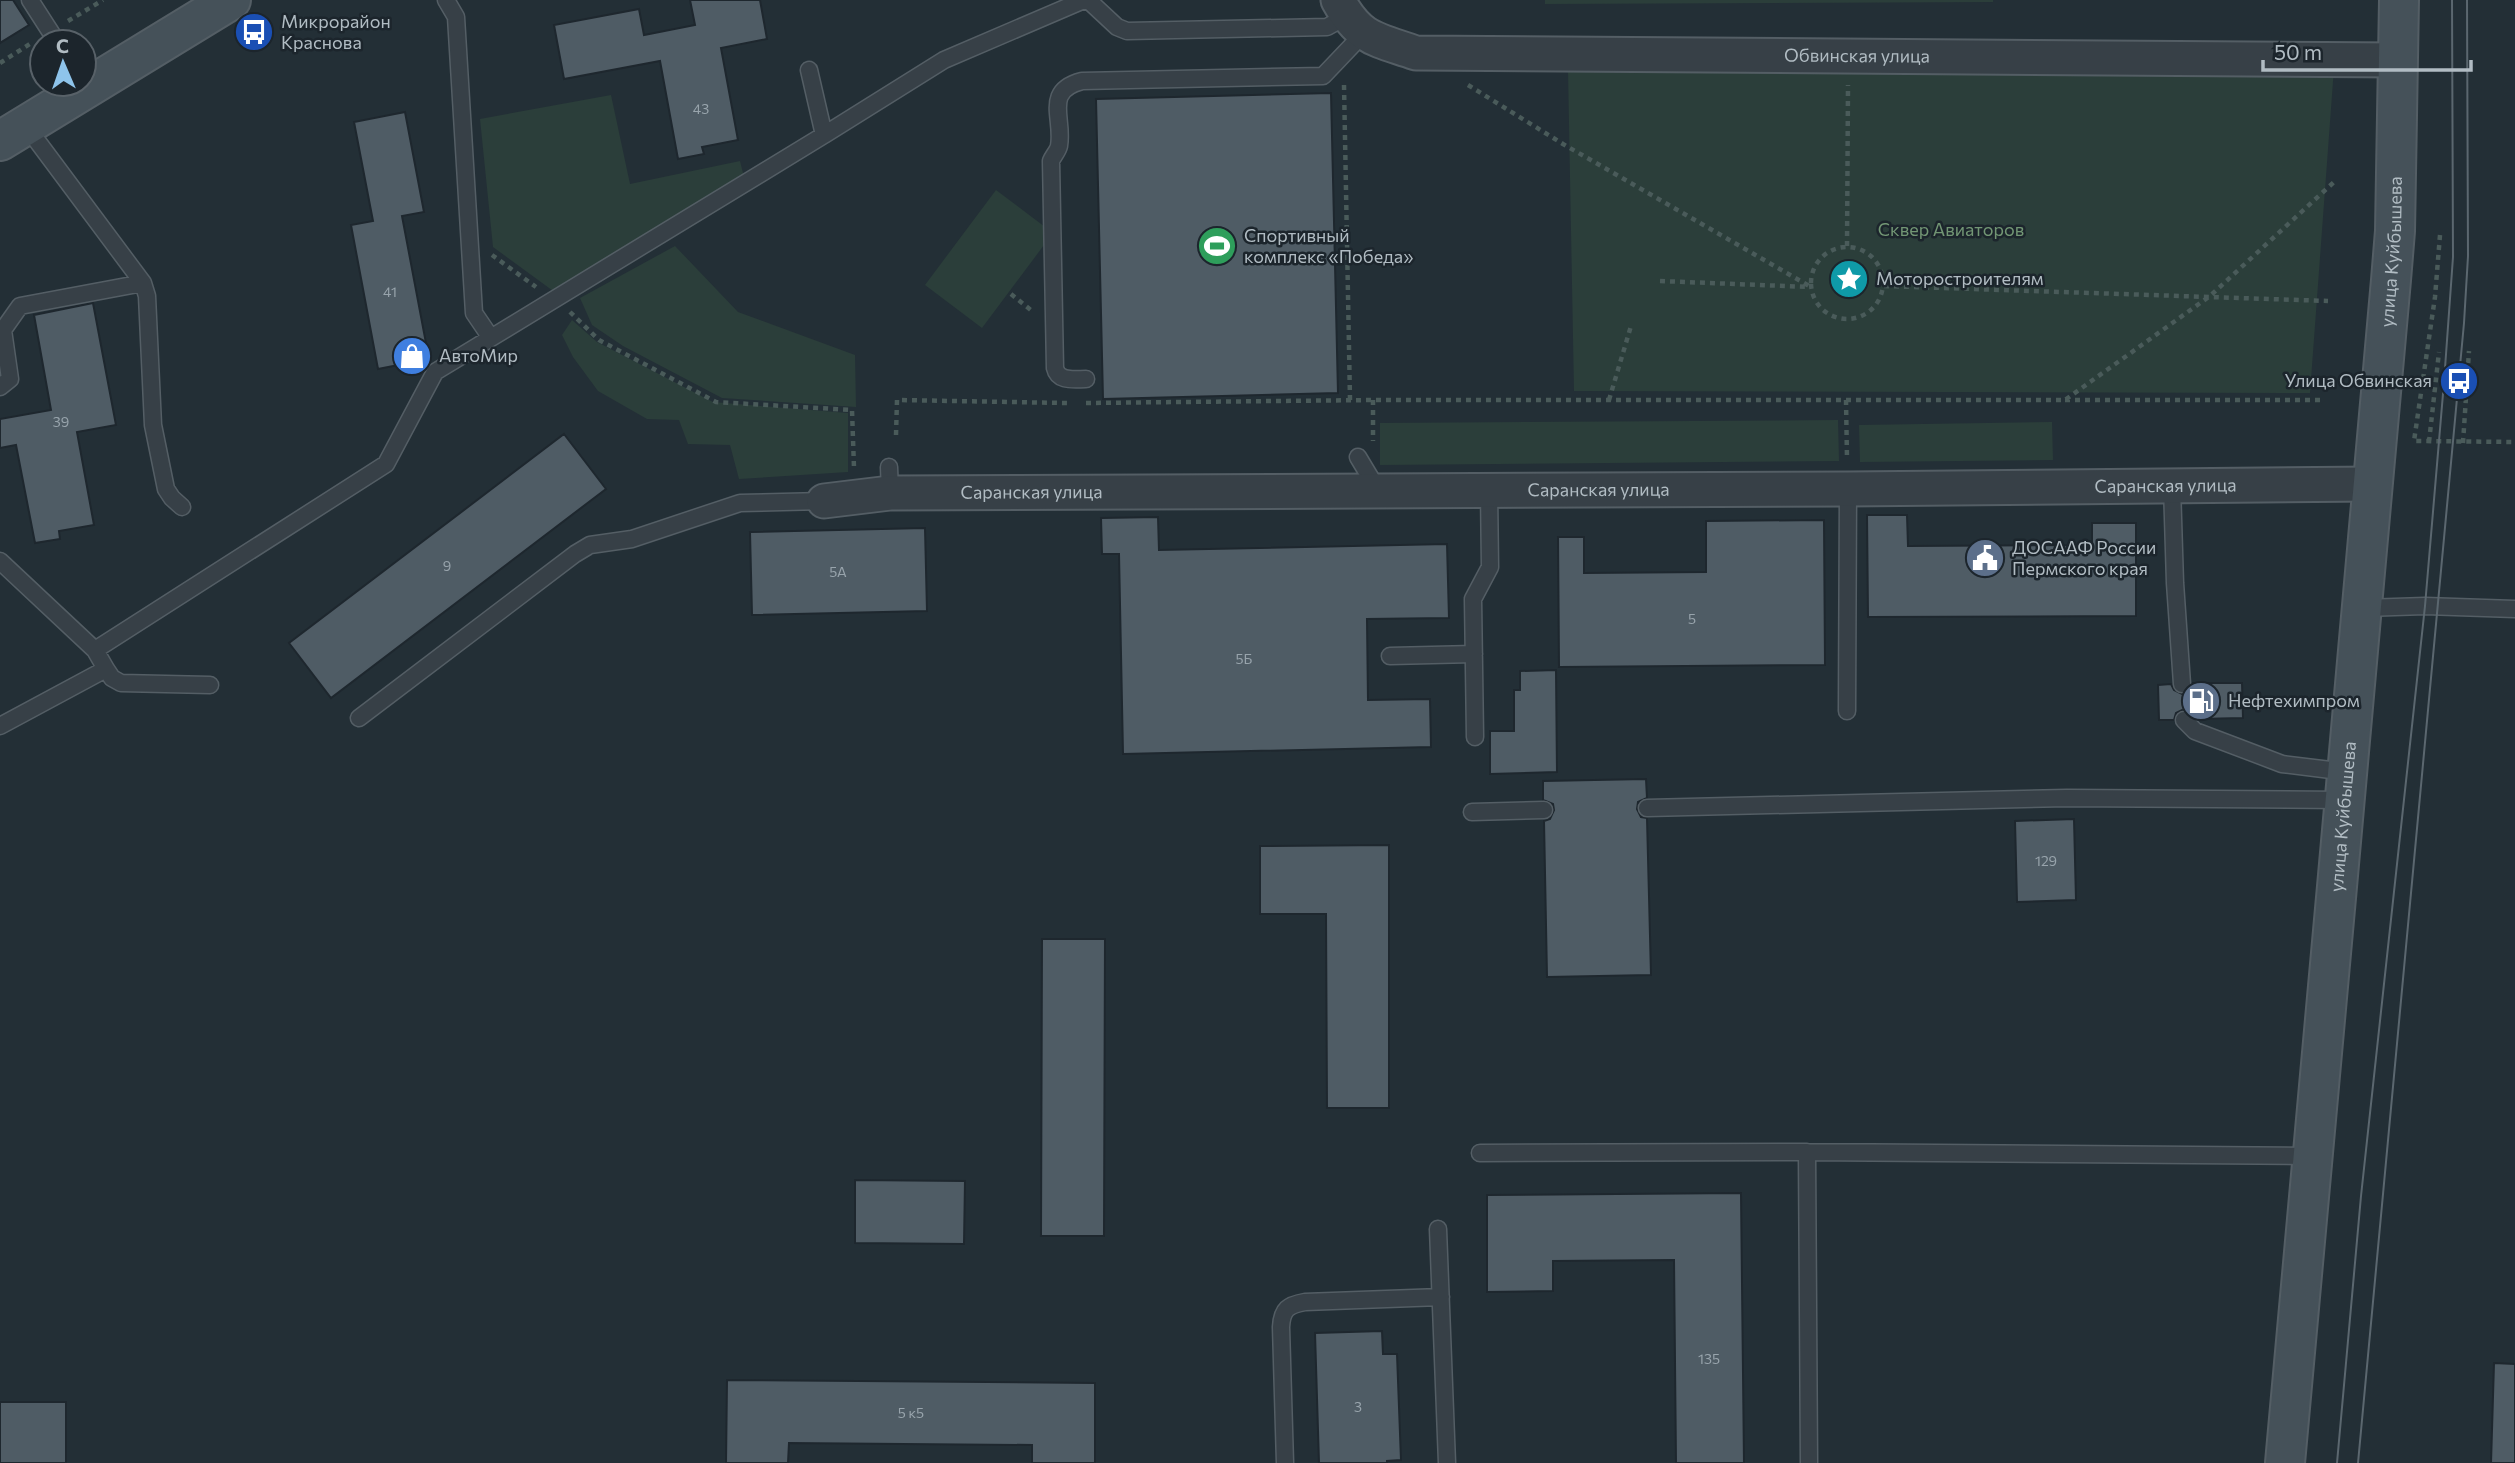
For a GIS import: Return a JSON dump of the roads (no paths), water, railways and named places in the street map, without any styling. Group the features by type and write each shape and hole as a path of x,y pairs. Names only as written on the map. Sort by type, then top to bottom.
{"main road":[{"path":"98,78 231,0"},
{"name":"улица Куйбышева","path":"2285,1463 2345,786 2364,608 2395,231 2399,0"},
{"path":"13,133 67,98"}],"street":[{"name":"Обвинская улица","path":"1349,17 1416,53 2399,60"},
{"name":"Саранская улица","path":"824,501 889,478 1367,472 1489,491 2373,484"}],"lane":[{"path":"30,0 48,28"},
{"path":"446,0 456,17 474,313 491,338"},
{"path":"95,650 387,464 435,372 944,60 1086,0 1118,27 1127,31 1327,27 1349,17"},
{"path":"1086,379 1062,378 1055,368 1051,161 1059,147 1059,94 1067,85 1082,81 1323,76 1333,66 1349,17"},
{"path":"809,69 824,135"},
{"path":"13,133 143,283 153,425 166,489 182,507"},
{"path":"0,387 10,379 3,330 20,306 143,283"},
{"path":"2172,486 2182,684"},
{"path":"1847,711 1849,489"},
{"path":"1475,737 1473,599 1490,567 1489,491"},
{"path":"359,718 590,545 632,539 740,503 824,501"},
{"path":"0,561 95,650 112,678 121,683 210,685"},
{"path":"2364,608 2425,606 2515,609"},
{"path":"1390,656 1474,654"},
{"path":"0,726 106,669"},
{"path":"2183,720 2195,732 2345,786"},
{"path":"1647,808 2067,798 2345,786"},
{"path":"1472,812 1544,810"},
{"path":"1480,1153 1807,1152 2312,1156"},
{"path":"1807,1152 1809,1463"},
{"path":"1438,1229 1447,1463"},
{"path":"1285,1463 1280,1327 1282,1314 1289,1305 1305,1302 1441,1297"}],"tram line":[{"path":"2337,1463 2361,1196 2425,606 2444,382 2453,257 2452,0"},
{"path":"2358,1463 2464,323 2468,256 2467,0"}],"place":[{"name":"Микрорайон Краснова","path":"254,32"},
{"name":"Спортивный комплекс «Победа»","path":"1217,246"},
{"name":"Моторостроителям","path":"1849,279"},
{"name":"АвтоМир","path":"412,356"},
{"name":"Улица Обвинская","path":"2459,381"},
{"name":"ДОСААФ России Пермского края","path":"1985,558"},
{"name":"Нефтехимпром","path":"2201,701"}],"park label":[{"name":"Сквер Авиаторов","path":"1951,230"}]}
